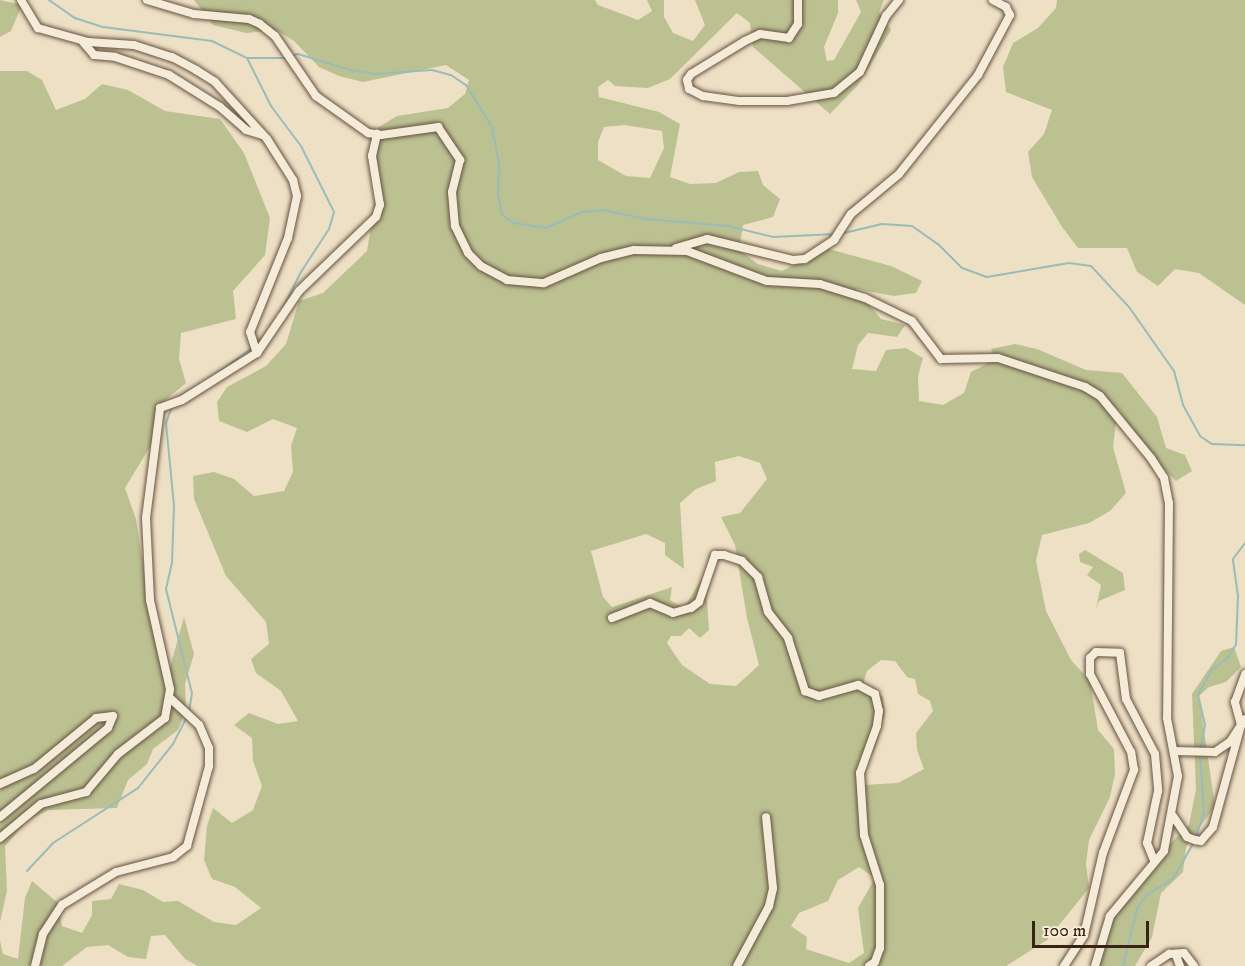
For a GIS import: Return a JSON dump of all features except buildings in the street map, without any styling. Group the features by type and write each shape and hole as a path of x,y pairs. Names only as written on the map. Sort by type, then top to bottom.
{"street":[{"path":"21,0 38,28 82,41 134,45 172,57 215,82 263,135 293,180 297,196 288,238 250,341 257,352"},
{"path":"147,0 194,14 249,19 275,36 299,73 333,111 377,134 438,127 460,160 452,192 455,226 468,254 481,266 507,280 544,283 601,258 634,250 674,249 707,239 793,260 805,259 834,240 851,214 899,174 978,75 1011,15 1006,7 993,0"},
{"path":"798,0 798,24 789,38 760,34 745,41 691,74 687,80 689,89 703,96 741,101 796,100 834,93 860,72 886,16 898,0"},
{"path":"82,41 94,55 115,57 169,75 220,107 246,130 263,135"},
{"path":"0,838 41,804 86,792 118,754 165,718 170,698 168,670 150,600 147,568 150,475 160,408 182,400 257,352 299,291 376,217 380,206 372,156 377,134"},
{"path":"674,249 767,281 840,288 912,321 941,359 998,358 1085,387 1100,396 1151,458 1164,478 1169,503 1167,718 1177,751 1178,776 1173,816 1164,851 1154,860 1110,916 1095,966"},
{"path":"612,618 650,603 673,613 691,608 699,602 715,555 724,555 742,561 758,577 768,612 788,638 805,691 819,696 858,685 875,694 879,711 877,726 860,773 864,835 880,885 880,948 875,962 869,966"},
{"path":"1064,966 1084,935 1103,853 1134,771 1131,752 1090,674 1090,658 1096,652 1120,653 1126,699 1155,754 1158,791 1147,843 1154,860"},
{"path":"1173,816 1186,837 1201,841 1209,835 1243,722 1235,702 1245,674"},
{"path":"35,966 45,928 62,905 116,872 172,857 187,846 209,766 209,748 199,725 170,698"},
{"path":"0,784 34,769 96,718 113,716 108,728 0,817"},
{"path":"1177,751 1215,752 1230,742 1243,722"},
{"path":"737,966 769,906 773,888 766,817"},
{"path":"1151,966 1158,958 1184,953 1194,966"},
{"path":"1176,955 1180,966"}],"green space":[{"path":"0,0 22,5 11,31 0,37"},
{"path":"194,0 595,0 598,5 638,20 652,11 647,0 664,0 664,17 673,33 693,41 705,25 695,0 838,0 838,13 824,47 827,61 834,60 861,12 856,0 884,0 879,12 891,30 858,85 830,114 753,47 750,23 737,13 670,79 648,88 615,86 608,80 598,87 599,97 659,112 680,124 670,177 690,184 716,183 739,172 758,171 763,185 780,199 773,217 743,225 739,250 758,264 782,271 825,248 891,266 922,281 916,293 894,296 856,289 881,319 905,325 897,337 868,333 858,345 852,369 876,371 886,350 906,348 923,358 918,376 919,401 943,405 964,393 971,372 996,359 991,349 1015,344 1037,349 1086,370 1122,373 1157,417 1166,448 1185,455 1192,471 1176,481 1144,449 1120,411 1108,402 1116,423 1113,447 1126,493 1110,511 1089,523 1042,535 1036,561 1046,611 1071,660 1090,681 1098,730 1114,749 1115,774 1110,797 1089,840 1086,864 1089,888 1047,940 1006,966 198,966 185,959 165,935 151,936 146,959 128,957 108,945 87,947 62,966 0,966 0,941 3,954 18,959 25,898 32,881 58,903 62,926 82,933 92,915 92,901 111,899 119,884 143,890 163,902 178,901 214,922 236,925 261,908 235,887 212,879 204,860 207,826 213,808 232,823 253,810 262,786 253,761 252,738 234,725 249,713 278,724 298,721 281,691 256,673 251,659 269,644 266,622 226,576 194,499 193,476 214,472 234,479 254,496 284,491 293,472 291,446 297,428 273,419 247,432 219,421 217,402 227,387 266,366 286,344 299,301 323,293 367,251 375,202 377,128 397,116 448,108 465,94 469,80 446,65 363,82 339,76 319,67 294,41 276,30 246,33 213,25","holes":["625,125 662,131 664,148 650,178 626,176 598,160 598,142 604,127","739,456 760,463 767,479 740,513 721,517 735,545 747,618 759,665 736,686 710,684 682,665 667,643 671,636 681,636 689,628 700,638 709,630 706,586 701,580 684,608 670,600 672,587 612,607 603,597 591,551 646,534 665,543 665,555 684,569 680,503 696,489 716,481 715,462","881,660 895,661 907,677 915,679 918,694 930,701 933,711 916,733 917,750 924,769 898,783 863,785 860,774 875,748 885,714 883,697 863,684 867,671","859,867 875,878 858,908 864,953 849,963 806,949 807,937 791,926 799,913 828,901 838,880"]},
{"path":"1057,0 1245,0 1245,305 1199,273 1175,269 1158,286 1137,272 1127,248 1078,248 1062,227 1032,177 1028,152 1044,134 1052,110 1006,92 1003,67 1013,43 1038,28 1056,8"},
{"path":"0,71 27,71 42,80 56,110 85,99 102,84 128,90 165,111 220,119 244,153 270,218 265,255 233,291 236,319 181,333 179,359 186,383 157,407 154,440 125,488 136,519 150,610 169,671 184,617 194,654 185,684 186,711 178,730 153,749 147,764 128,780 117,808 48,810 27,821 5,846 7,891 0,922"},
{"path":"1085,550 1123,573 1125,590 1099,601 1096,609 1101,585 1087,575 1093,567 1080,562 1079,554"},
{"path":"1234,647 1241,667 1226,682 1209,687 1199,696 1215,806 1186,847 1183,872 1161,893 1152,937 1135,966 1097,966 1115,904 1131,895 1165,849 1189,825 1196,789 1192,694 1221,651"}],"waterway":[{"path":"49,0 75,18 103,27 212,41 247,58 285,58"},
{"path":"291,56 298,54 350,70 375,74 432,70 451,75 466,85 492,127 499,163 498,194 502,214 513,223 547,228 582,212 603,210 646,219 728,226 773,237 835,234"},
{"path":"247,58 271,106 301,146 334,212 329,229 301,272 281,311"},
{"path":"840,234 882,224 912,226 938,244 962,268 987,277 1069,263 1091,266 1129,307 1174,371 1183,405 1200,436 1212,444 1245,445"},
{"path":"208,380 252,348"},
{"path":"172,406 166,423 174,506 172,563 166,589 192,693 189,712"},
{"path":"1201,749 1205,725 1198,695 1212,670 1228,658 1236,644 1238,596 1233,559 1245,543"},
{"path":"27,871 53,843 138,788 173,744 187,717"},
{"path":"1196,837 1204,813 1200,754"},
{"path":"1123,966 1137,909 1146,895 1173,879 1194,842"}]}
